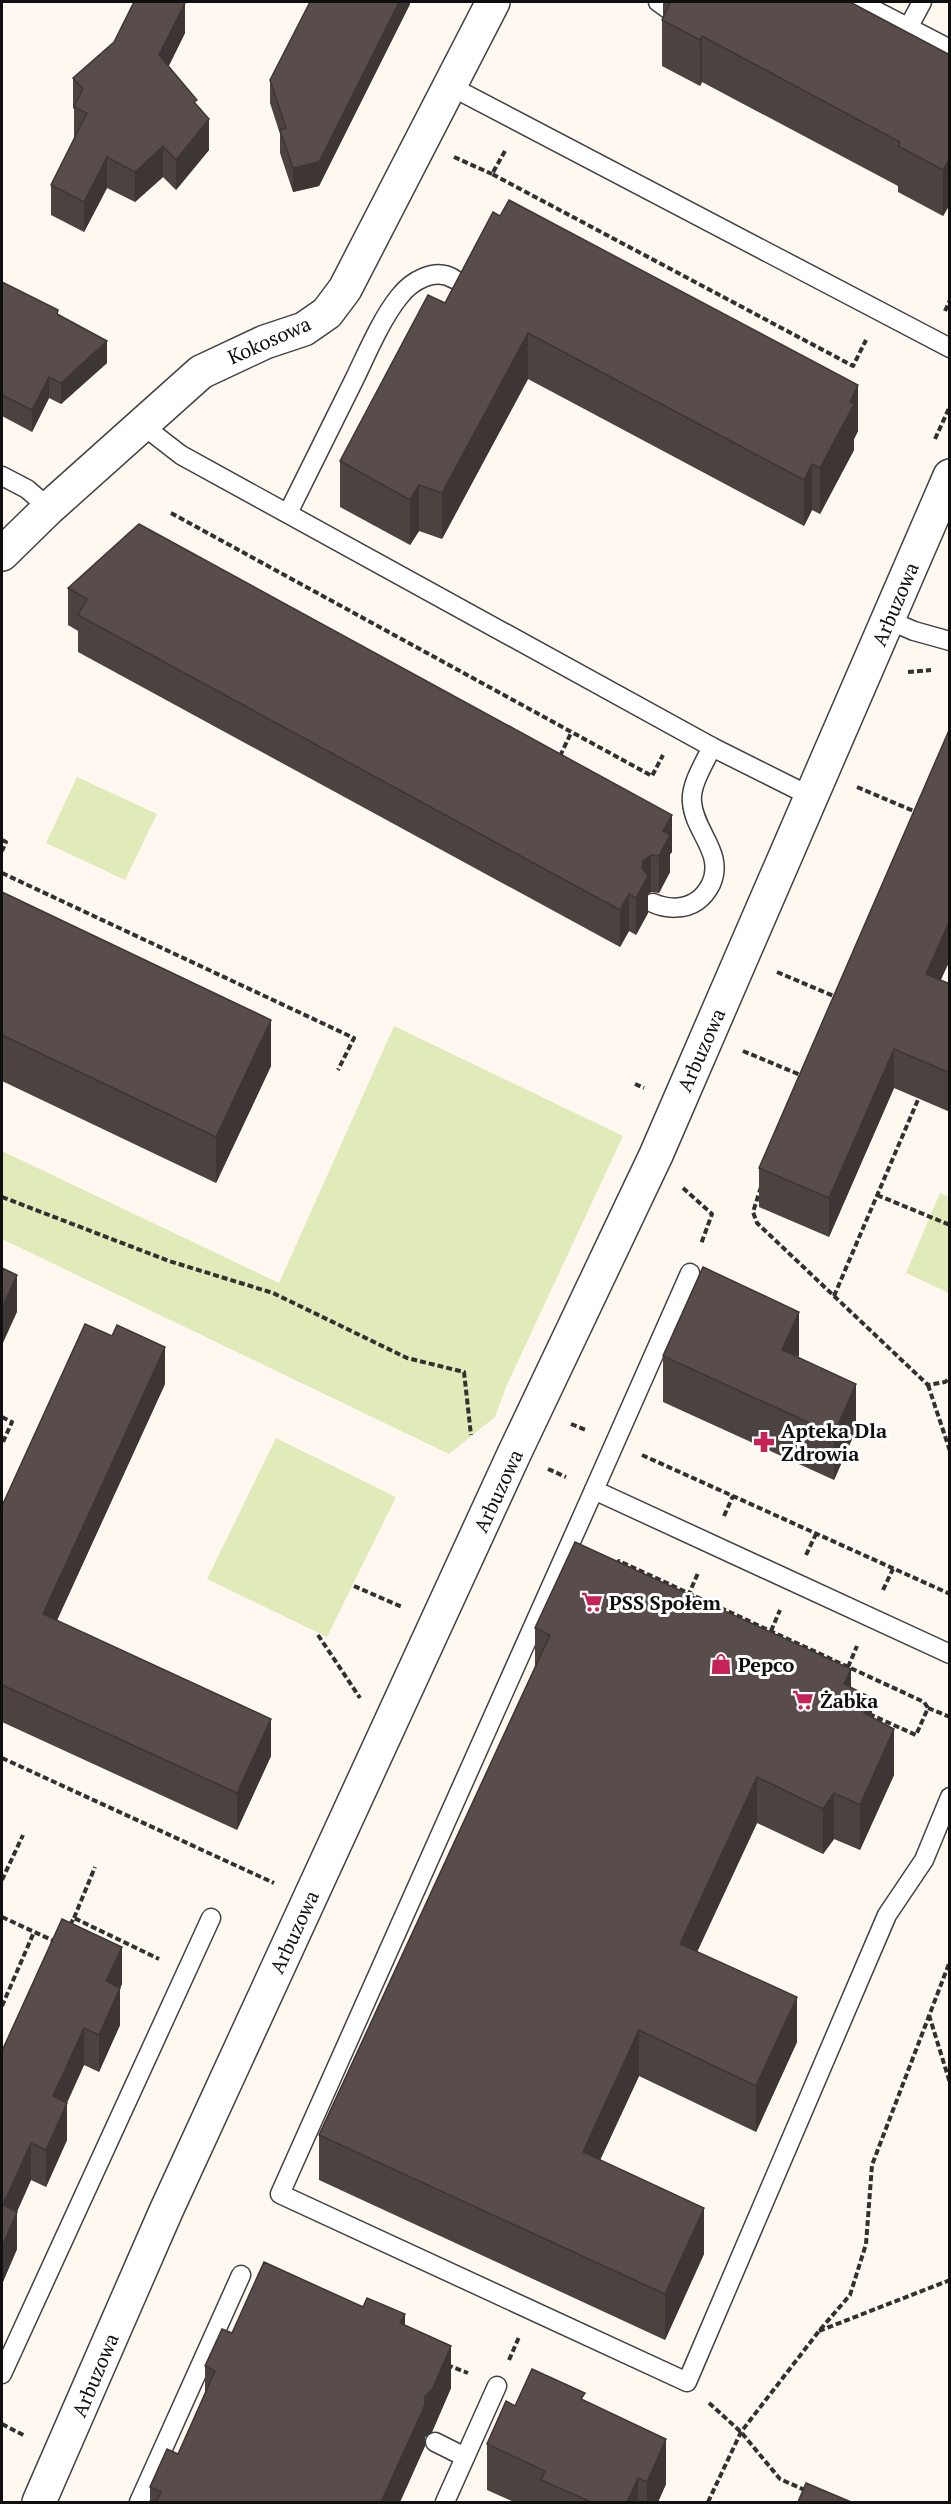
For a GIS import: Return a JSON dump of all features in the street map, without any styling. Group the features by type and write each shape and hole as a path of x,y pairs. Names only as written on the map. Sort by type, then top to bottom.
{"street":[{"name":"Kokosowa","path":"2,554 49,508 201,372 265,342 304,329 327,313 345,289 492,2"},
{"name":"Arbuzowa","path":"39,2502 166,2211 514,1454 656,1155 950,476"}],"lane":[{"path":"859,2 950,50"},
{"path":"908,28 922,2"},
{"path":"450,86 950,348"},
{"path":"288,513 372,344 399,297 416,282 432,274 447,274 454,279"},
{"path":"141,424 181,455 712,747 812,797"},
{"path":"2,476 27,489 49,508"},
{"path":"888,620 914,631 950,641"},
{"path":"653,903 664,908 693,904 704,896 712,882 716,868 711,846 698,827 691,801 698,777 712,747"},
{"path":"690,1273 280,2194 687,2382 887,1915 924,1860 950,1797"},
{"path":"594,1490 950,1654"},
{"path":"2,2374 211,1918"},
{"path":"139,2502 241,2275"},
{"path":"445,2502 497,2386"},
{"path":"435,2442 465,2457"}],"path":[{"path":"492,174 521,124"},
{"path":"449,155 492,174 853,366 880,313"},
{"path":"171,513 652,776 678,728"},
{"path":"906,673 939,669"},
{"path":"558,759 572,733"},
{"path":"848,784 923,815"},
{"path":"2,840 6,842 2,851"},
{"path":"2,873 354,1038 338,1070"},
{"path":"768,968 843,1000"},
{"path":"734,1047 809,1078"},
{"path":"834,1296 921,1092"},
{"path":"764,1181 753,1212 757,1223 928,1385 950,1451"},
{"path":"675,1182 711,1214 690,1273"},
{"path":"877,1195 950,1225"},
{"path":"2,1197 169,1261 273,1293 407,1358 464,1372 471,1435"},
{"path":"928,1385 945,1382 950,1378"},
{"path":"2,1417 12,1422 2,1444"},
{"path":"562,1420 950,1594"},
{"path":"514,1454 594,1490"},
{"path":"614,1571 619,1561 924,1702 928,1708 950,1717"},
{"path":"354,1586 410,1611"},
{"path":"318,1635 366,1706"},
{"path":"865,1712 916,1735 928,1708"},
{"path":"2,1758 280,1886"},
{"path":"2,1880 23,1835"},
{"path":"69,1926 95,1867"},
{"path":"2,1917 61,1944"},
{"path":"74,1918 167,1963"},
{"path":"2,2006 34,1932"},
{"path":"708,2502 741,2432 819,2331 850,2295 866,2244 872,2165 950,1961"},
{"path":"930,2015 950,2083"},
{"path":"819,2331 950,2280"},
{"path":"443,2363 497,2386 531,2309"},
{"path":"687,2382 741,2432 780,2479 812,2493"},
{"path":"2,2424 27,2436"}],"green space":[{"path":"77,777 157,814 125,880 46,843"},
{"path":"394,1026 623,1136 506,1387 495,1417 449,1454 2,1239 2,1151 279,1283"},
{"path":"940,1193 949,1197 949,1293 906,1273"},
{"path":"276,1438 396,1497 327,1637 207,1579"}],"building":[{"path":"134,2 185,3 159,55 197,100 194,102 209,119 176,160 163,146 135,172 107,157 84,202 51,185 87,113 74,107 83,89 73,78 114,42"},
{"path":"310,2 399,2 319,162 293,168 280,130 286,128 270,80"},
{"path":"667,2 850,2 950,55 950,158 943,170 898,146 900,142 702,36 700,40 662,20 670,3"},
{"path":"509,200 858,385 850,402 854,404 820,468 812,464 804,480 528,333 442,493 419,485 410,500 340,461 428,295 445,303 493,212 500,216"},
{"path":"2,282 58,310 57,314 107,341 61,383 49,377 32,410 2,395"},
{"path":"139,524 672,815 663,831 670,835 659,856 651,855 643,861 642,868 648,876 636,898 629,894 620,910 78,615 87,599 68,588"},
{"path":"950,728 950,920 926,974 950,984 950,1073 894,1049 829,1198 759,1168"},
{"path":"2,892 271,1020 216,1137 2,1035"},
{"path":"703,1267 799,1312 782,1350 856,1384 834,1434 663,1356"},
{"path":"2,1268 17,1275 2,1308"},
{"path":"85,1324 112,1336 117,1325 165,1347 43,1614 271,1719 237,1793 2,1685 2,1506"},
{"path":"575,1542 851,1669 844,1684 872,1698 864,1713 894,1729 860,1805 834,1793 823,1809 757,1777 680,1944 797,1997 756,2086 639,2030 583,2152 704,2208 665,2294 319,2135 550,1635 535,1628"},
{"path":"62,1919 122,1947 106,1981 120,1988 99,2035 84,2028 53,2096 67,2103 46,2150 31,2143 3,2205 17,2212 2,2247 2,2051"},
{"path":"264,2262 363,2307 367,2298 405,2314 400,2323 451,2346 432,2390 425,2396 425,2405 381,2502 156,2502 161,2492 150,2487 167,2449 178,2454 215,2371 205,2366 222,2329 232,2333"},
{"path":"532,2369 585,2393 581,2399 666,2439 647,2482 638,2478 627,2502 591,2502 541,2480 545,2471 487,2444 506,2401 515,2406"},
{"path":"806,2483 851,2502 798,2502"}],"place":[{"name":"Apteka Dla Zdrowia","path":"764,1442"},
{"name":"PSS Społem","path":"592,1602"},
{"name":"Pepco","path":"721,1664"},
{"name":"Żabka","path":"803,1700"}]}
